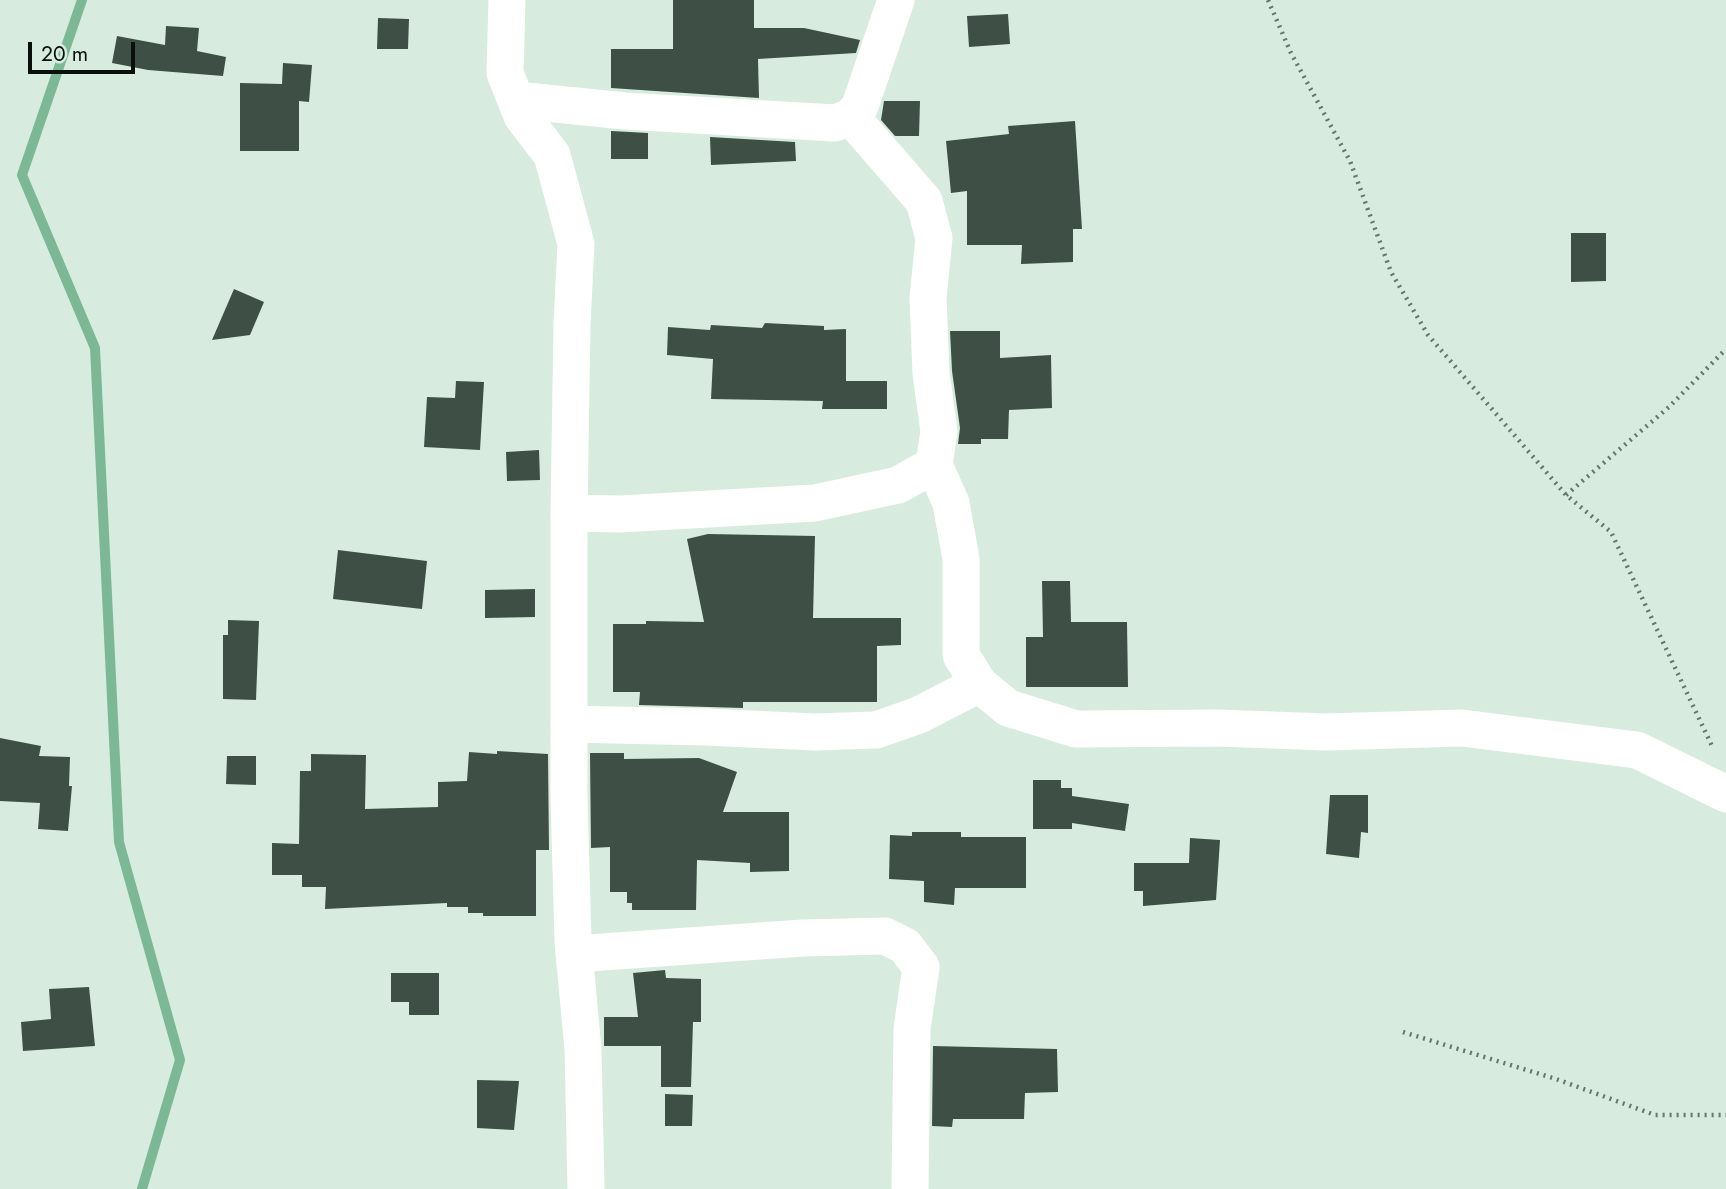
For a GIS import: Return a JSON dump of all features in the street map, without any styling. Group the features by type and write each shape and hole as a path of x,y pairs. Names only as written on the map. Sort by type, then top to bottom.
{"street":[{"path":"507,0 505,74 522,116 552,155 576,244 569,513 569,724 574,954 583,1049 586,1189"},
{"path":"516,100 625,111 835,123 851,117 860,106 896,0"},
{"path":"851,117 924,201 934,238 928,298 931,373 939,431 934,465 951,503 961,559 961,655 979,684 1008,708 1076,729 1218,728 1326,733 1462,728 1637,750 1726,794"},
{"path":"569,513 620,514 815,503 898,485 934,465"},
{"path":"569,724 815,733 876,730 919,715 979,684"},
{"path":"574,954 803,938 885,936 905,946 921,967 912,1029 910,1189"}],"path":[{"path":"1268,0 1291,53 1350,161 1391,272 1428,335 1566,495 1611,532 1714,751"},
{"path":"1566,495 1670,407 1726,349"},
{"path":"1403,1032 1556,1079 1655,1115 1726,1115"}],"building":[{"path":"673,0 754,0 754,28 804,28 860,40 856,53 758,59 759,98 611,88 611,49 673,49"},
{"path":"1008,14 1010,44 969,47 967,16"},
{"path":"378,18 409,19 408,49 377,49"},
{"path":"166,26 199,28 197,51 226,57 223,76 148,70 112,63 117,36 165,45"},
{"path":"283,63 312,65 309,102 299,101 299,151 240,151 240,83 282,84"},
{"path":"884,101 920,101 919,136 895,136 881,120"},
{"path":"1075,121 1082,229 1073,229 1073,262 1021,264 1022,245 967,245 967,191 951,193 946,141 1009,134 1008,126"},
{"path":"611,131 648,133 648,159 611,159"},
{"path":"710,137 795,142 796,161 711,165"},
{"path":"1571,233 1606,233 1606,281 1571,282"},
{"path":"234,289 264,302 250,335 212,340"},
{"path":"765,323 824,326 824,330 846,329 846,381 887,381 887,409 822,409 823,401 711,399 713,359 667,355 668,327 710,330 711,325 762,328"},
{"path":"950,331 1000,331 1000,358 1051,355 1052,408 1009,410 1008,439 981,439 981,444 958,444 960,428 952,371"},
{"path":"456,381 484,382 480,450 424,447 427,397 455,398"},
{"path":"539,450 540,480 507,481 506,452"},
{"path":"708,534 815,536 813,618 901,618 901,645 877,646 877,702 743,702 743,708 639,705 640,692 613,692 613,624 646,624 646,621 704,622 687,539"},
{"path":"338,550 427,561 422,609 333,599"},
{"path":"1042,581 1070,581 1071,622 1127,622 1128,687 1026,687 1026,637 1043,637"},
{"path":"535,589 535,617 485,618 485,590"},
{"path":"228,620 259,621 256,700 223,699 223,635 228,635"},
{"path":"0,738 41,746 39,756 70,757 69,786 72,786 68,831 38,829 40,803 0,801"},
{"path":"497,751 548,754 549,850 536,850 536,916 483,916 483,913 468,913 468,907 447,907 447,903 325,909 326,887 302,887 302,875 272,875 272,843 299,844 300,771 311,771 311,754 366,755 365,809 438,807 438,782 467,781 469,752 497,754"},
{"path":"590,753 624,753 624,759 699,758 737,772 723,812 789,812 789,871 750,872 750,863 697,860 696,910 632,910 632,903 627,903 627,892 610,892 610,847 591,848"},
{"path":"227,756 256,756 256,785 226,784"},
{"path":"1033,780 1061,780 1061,788 1072,788 1072,796 1129,804 1125,831 1072,823 1072,829 1033,829"},
{"path":"1330,795 1368,795 1368,833 1361,832 1359,858 1326,854"},
{"path":"912,832 961,832 961,837 1026,837 1026,888 955,888 954,905 924,902 924,881 889,879 890,835 912,836"},
{"path":"1190,838 1220,840 1216,900 1143,906 1143,891 1134,891 1134,863 1189,863"},
{"path":"665,970 666,978 701,979 701,1022 693,1022 691,1087 661,1087 661,1046 604,1046 604,1017 638,1017 633,973"},
{"path":"391,973 439,973 439,1015 409,1015 409,1002 391,1002"},
{"path":"89,987 95,1046 23,1051 21,1022 51,1019 49,989"},
{"path":"933,1046 1057,1049 1058,1092 1025,1093 1024,1119 953,1119 952,1127 932,1126"},
{"path":"477,1080 519,1081 514,1130 477,1128"},
{"path":"665,1094 693,1095 692,1126 665,1126"}],"waterway":[{"path":"82,0 22,175 95,348 119,842 180,1060 142,1189"}]}
